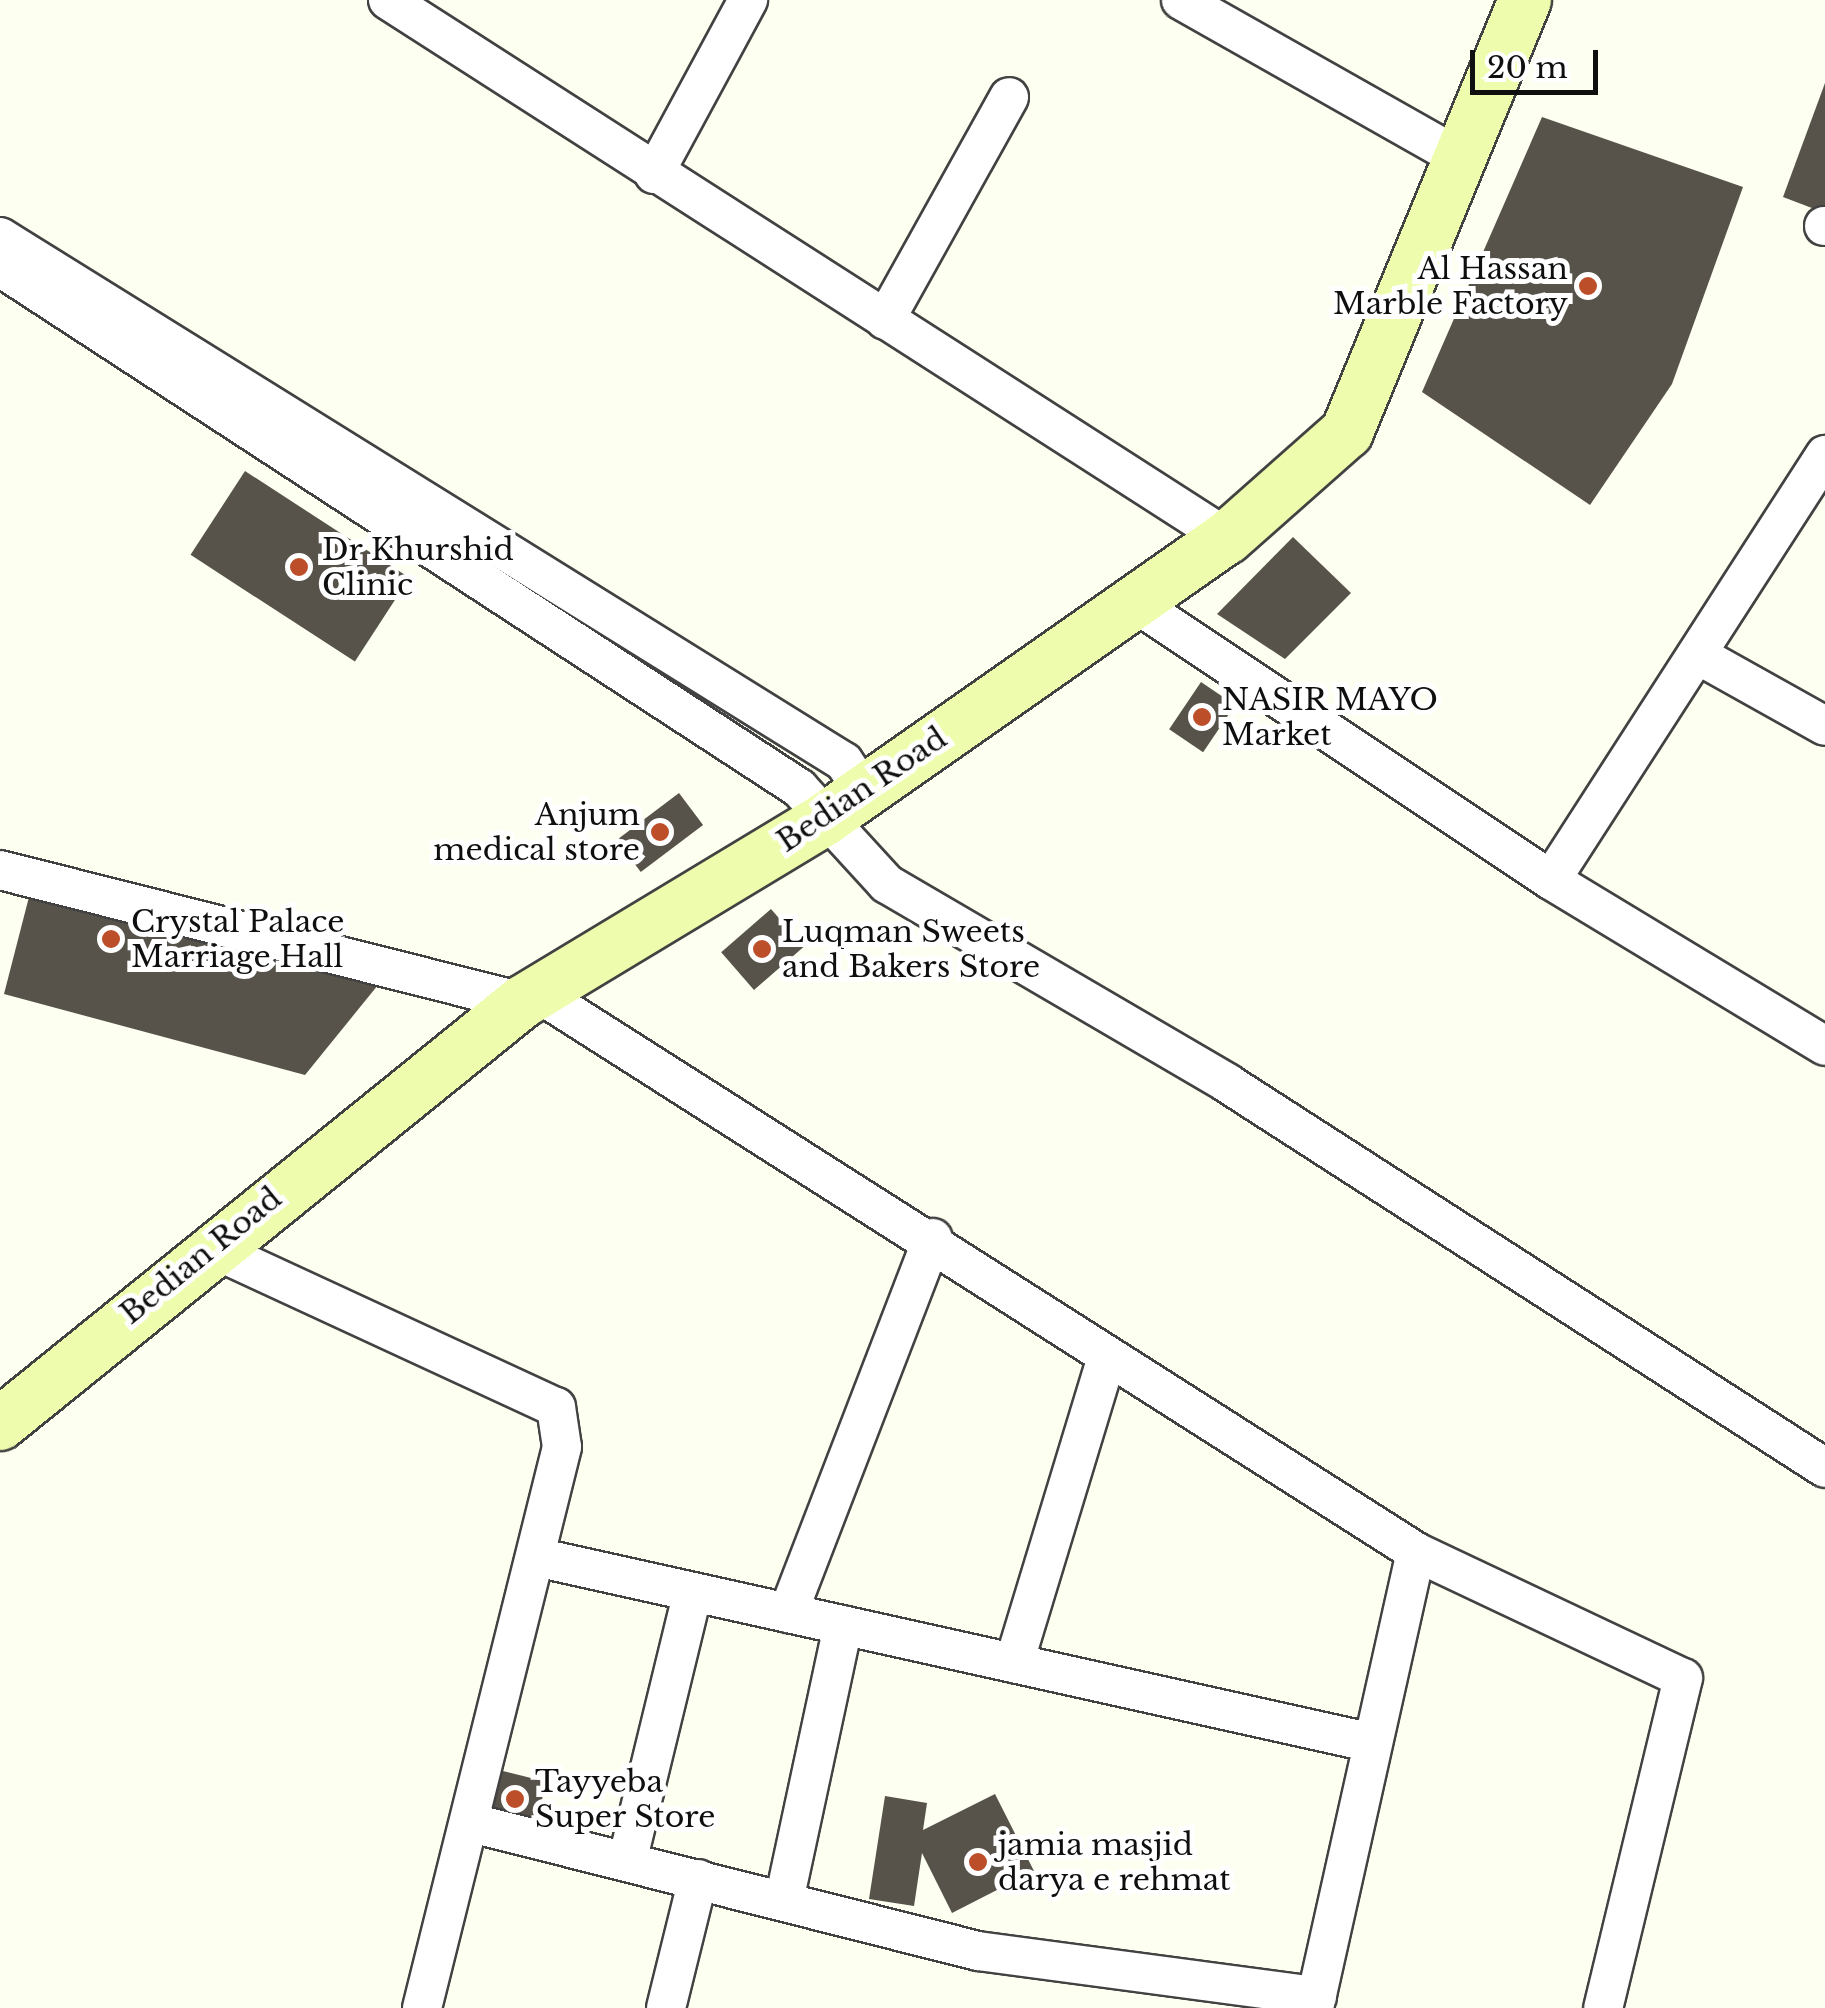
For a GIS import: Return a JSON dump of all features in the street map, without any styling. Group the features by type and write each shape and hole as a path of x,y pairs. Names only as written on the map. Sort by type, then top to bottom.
{"main road":[{"name":"Bedian Road","path":"0,1424 209,1247 530,998 845,805 1227,538 1347,432 1466,160 1525,0"}],"street":[{"path":"388,0 442,14 654,174 1227,538"},
{"path":"654,174 748,0"},
{"path":"1182,0 1466,160"},
{"path":"886,320 1009,97"},
{"path":"0,237 844,762 845,805 887,884 1227,1082 1825,1468"},
{"path":"0,268 799,788 845,805"},
{"path":"1551,880 1825,455"},
{"path":"1132,601 1551,880 1825,1046"},
{"path":"605,659 624,626"},
{"path":"1698,654 1825,726"},
{"path":"0,870 530,998 933,1238 1106,1360 1416,1552 1682,1678 1603,2008"},
{"path":"788,1613 933,1238"},
{"path":"209,1247 483,1366 556,1408 562,1448 472,1823 422,2008"},
{"path":"1014,1663 1106,1360"},
{"path":"472,1823 978,1950 1177,1993 1315,2002 1416,1552"},
{"path":"536,1557 1373,1742"},
{"path":"627,1862 693,1592"},
{"path":"784,1901 843,1625"},
{"path":"666,2008 698,1880"}],"building":[{"path":"1825,83 1825,213 1783,197"},
{"name":"Al Hassan Marble Factory","path":"1542,117 1743,187 1672,384 1590,505 1422,392"},
{"name":"Dr Khurshid Clinic","path":"245,471 409,578 355,662 191,555"},
{"path":"1293,537 1351,593 1285,659 1217,614"},
{"name":"NASIR MAYO Market","path":"1201,682 1235,705 1203,752 1169,729"},
{"name":"Anjum medical store","path":"679,793 703,825 641,872 617,840"},
{"name":"Crystal Palace Marriage Hall","path":"30,893 378,985 305,1075 4,994"},
{"name":"Luqman Sweets and Bakers Store","path":"771,909 804,947 754,990 721,952"},
{"name":"Tayyeba Super Store","path":"495,1769 546,1782 535,1828 483,1816"},
{"name":"jamia masjid darya e rehmat","path":"995,1794 1034,1871 952,1913 922,1853 914,1906 869,1899 885,1796 927,1803 923,1830"}],"place":[{"name":"Al Hassan Marble Factory","path":"1588,286"},
{"name":"Dr Khurshid Clinic","path":"299,567"},
{"name":"NASIR MAYO Market","path":"1202,717"},
{"name":"Anjum medical store","path":"660,832"},
{"name":"Crystal Palace Marriage Hall","path":"111,939"},
{"name":"Luqman Sweets and Bakers Store","path":"762,949"},
{"name":"Tayyeba Super Store","path":"515,1799"},
{"name":"jamia masjid darya e rehmat","path":"978,1862"}]}
